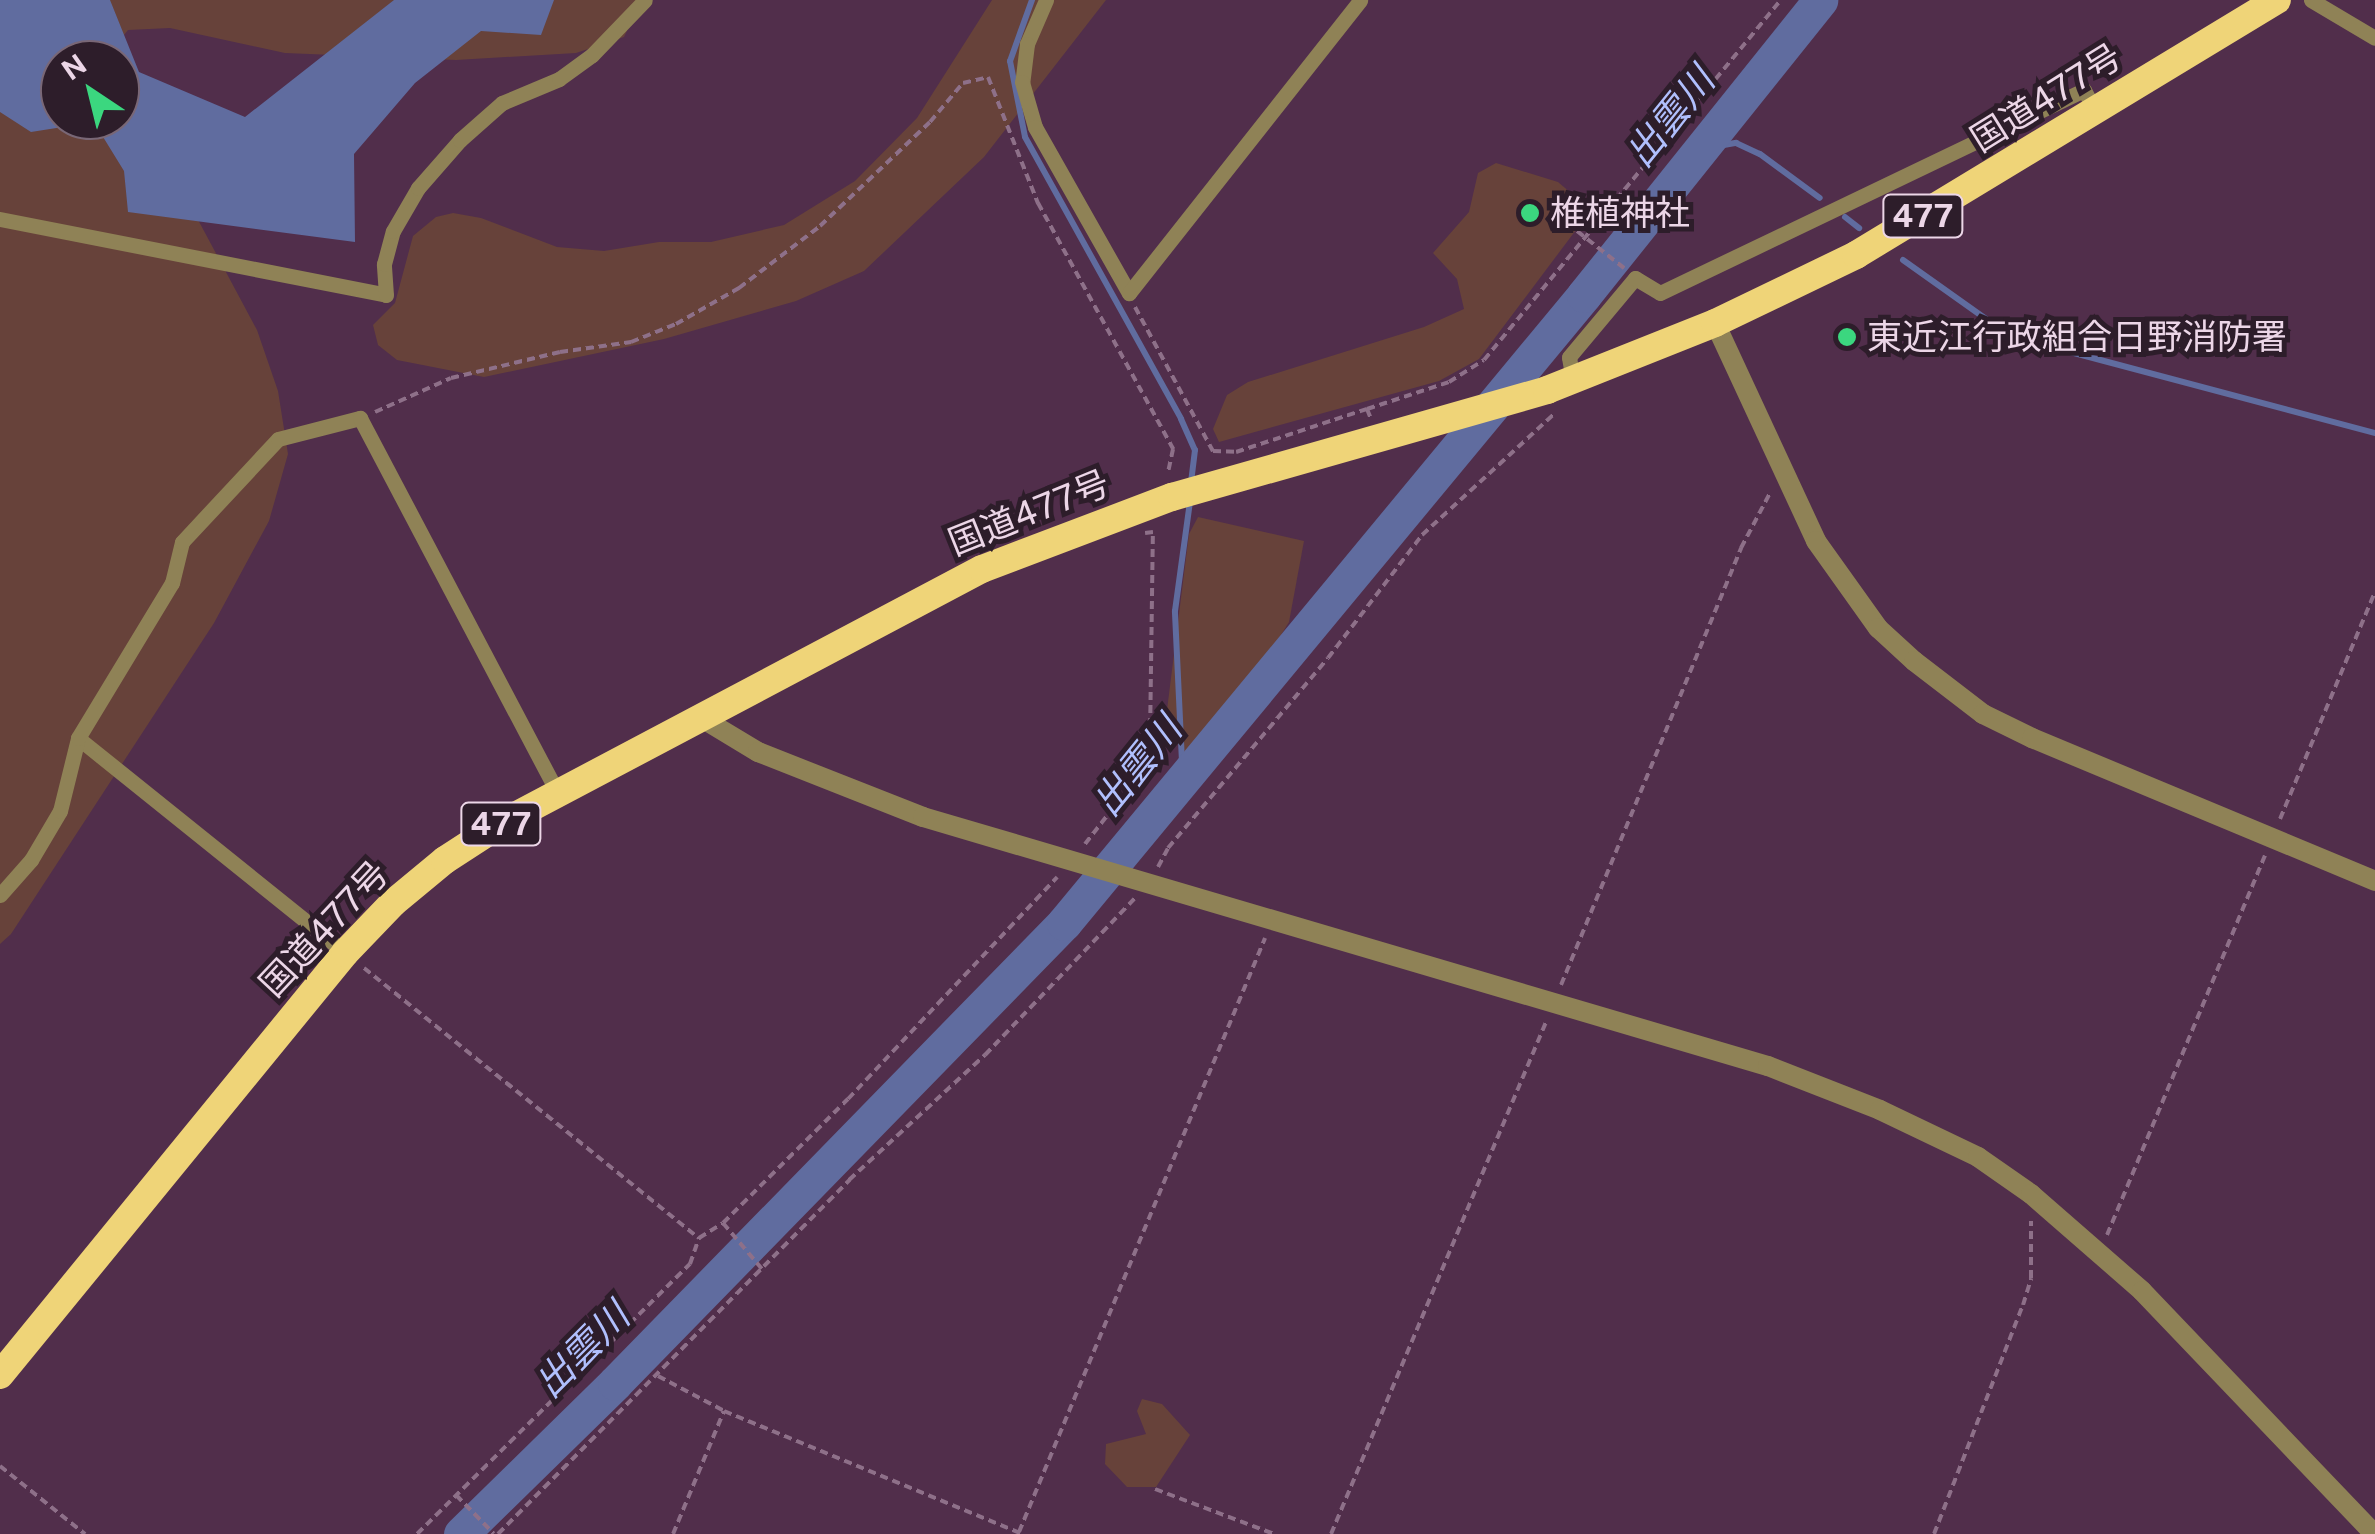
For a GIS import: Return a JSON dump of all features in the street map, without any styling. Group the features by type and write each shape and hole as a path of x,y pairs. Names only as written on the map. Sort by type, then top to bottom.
{"highway":[{"name":"国道477号","path":"0,1375 345,953 393,904 446,860 558,793 982,569 1127,512 1167,487 1209,487 1379,441 1560,385 1716,323 1856,255 2277,0"}],"street":[{"path":"0,219 386,295 384,264 394,231 428,176 502,103 559,79 592,54 645,0"},
{"path":"1046,0 1027,44 1022,82 1034,127 1129,293 1360,0"},
{"path":"2310,0 2375,38"},
{"path":"1560,385 1570,357 1635,278 1660,293 2084,90 2095,112"},
{"path":"1716,323 1816,541 1878,628 1945,688 2032,738 2375,881"},
{"path":"0,895 31,860 60,811 78,738 172,583 182,542 278,439 360,418 558,793"},
{"path":"700,717 758,752 923,817 1768,1066 1880,1110 1978,1157 2030,1194 2178,1325 2374,1534"},
{"path":"78,738 345,953"}],"path":[{"path":"1129,293 1213,451 1236,452 1449,382 1484,360 1782,0"},
{"path":"360,418 450,378 560,352 631,342 676,324 738,288 820,226 930,122 962,83 988,77 1038,203 1173,449 1167,487"},
{"path":"1576,231 1631,274"},
{"path":"458,1497 494,1533 658,1376 849,1180 985,1055 1144,882 1168,848 1328,658 1380,584 1422,535 1554,414 1560,385"},
{"path":"1367,409 1379,441"},
{"path":"1331,1534 1741,548 1783,472"},
{"path":"416,1534 458,1497 690,1264 699,1238 722,1224 848,1099 1071,861 1128,794 1145,766 1150,739 1153,532 1136,535 1127,512"},
{"path":"2100,1253 2375,592"},
{"path":"658,1376 724,1410 1021,1533 1272,920"},
{"path":"345,953 699,1238"},
{"path":"1934,1534 2030,1278 2030,1194"},
{"path":"722,1224 764,1270"},
{"path":"673,1534 724,1410"},
{"path":"0,1466 86,1534"},
{"path":"1154,1489 1274,1534"}],"shaded area":[{"path":"0,0 642,0 624,37 576,53 456,60 285,53 170,28 128,30 120,40 40,40 40,140 136,140 196,216 257,330 278,391 288,454 269,521 214,623 11,934 0,944"},
{"path":"992,0 1106,0 984,157 864,271 796,301 664,339 484,377 397,360 378,345 373,325 395,303 413,236 436,217 453,213 481,218 557,247 604,251 659,242 711,242 784,225 855,181 917,118"},
{"path":"1496,163 1558,182 1591,210 1479,359 1439,381 1219,442 1213,429 1227,395 1248,382 1424,327 1464,309 1457,279 1433,253 1469,212 1478,173"},
{"path":"1198,517 1304,541 1289,622 1268,656 1184,759 1166,718 1189,534"},
{"path":"1142,1399 1162,1404 1190,1435 1156,1487 1127,1487 1105,1464 1106,1444 1146,1434 1137,1411"}],"water":[{"path":"0,0 110,0 126,40 40,40 40,131 31,132 0,112"},
{"path":"394,0 554,0 541,35 481,31 415,83 354,154 355,242 128,212 124,171 105,140 140,140 140,72 245,117"}],"waterway":[{"path":"1032,0 1010,61 1025,137 1181,419 1195,450 1191,485"},
{"name":"出雲川","path":"461,1534 615,1383 1064,923 1584,295 1820,0"},
{"path":"1701,149 1736,143 1760,154 1820,198"},
{"path":"1845,217 1859,228"},
{"path":"1903,260 1996,326 2044,345 2375,433"},
{"path":"1183,783 1175,611 1190,502"}],"place":[{"name":"椎植神社","path":"1530,213"},
{"name":"東近江行政組合日野消防署","path":"1847,337"}]}
